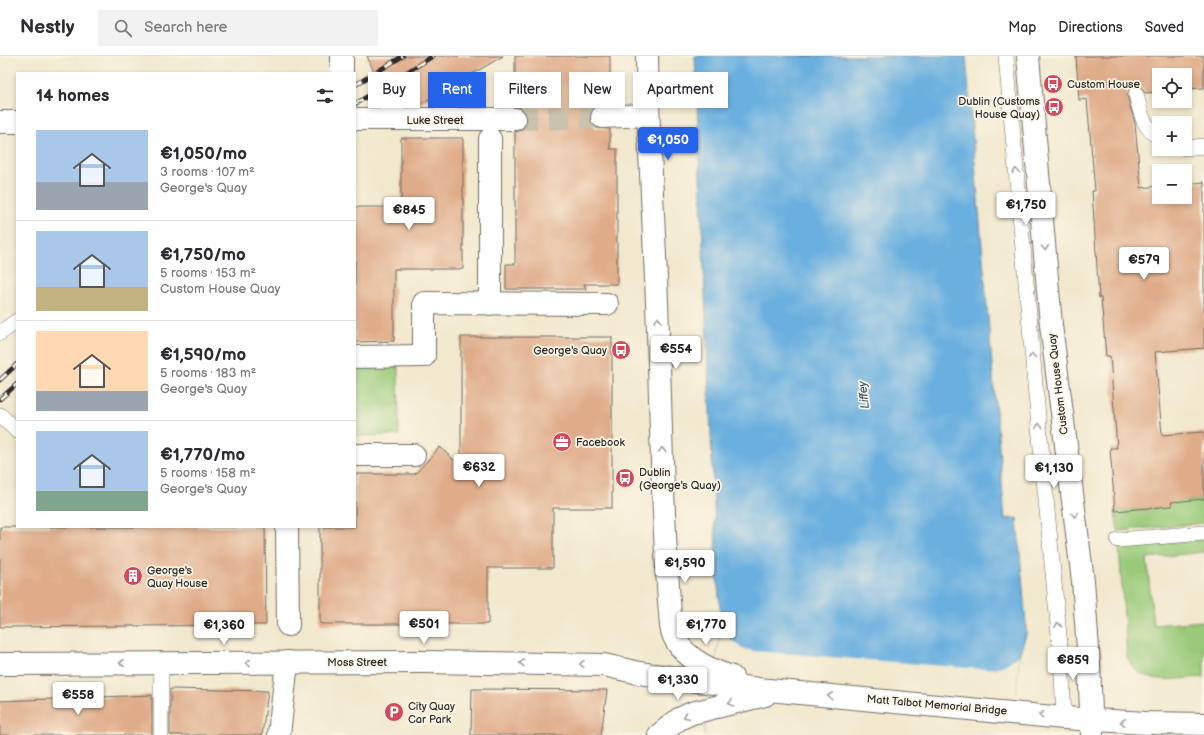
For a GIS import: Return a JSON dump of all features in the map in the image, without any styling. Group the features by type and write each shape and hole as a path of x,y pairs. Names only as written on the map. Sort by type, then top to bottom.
{"main road":[{"path":"342,56 342,72"},
{"path":"647,56 648,115 654,209 665,538 671,626 672,634 679,646 704,667 713,678"},
{"name":"Custom House Quay","path":"1028,56 1051,326 1083,581 1092,727"},
{"path":"602,117 648,115"},
{"name":"Luke Street","path":"356,119 515,119"},
{"path":"0,122 16,122"},
{"path":"490,139 490,304"},
{"path":"356,357 424,356 424,303 607,304"},
{"path":"356,455 414,455"},
{"path":"287,528 288,625"},
{"path":"279,735 287,662"},
{"name":"Moss Street","path":"0,664 287,662 604,665 639,673 713,678"},
{"name":"Matt Talbot Memorial Bridge","path":"713,678 782,691 1014,713 1064,726 1092,727 1204,724"},
{"name":"Matt Talbot Memorial Bridge","path":"659,735 679,719 708,709 782,691"}],"lane":[{"name":"Custom House Quay","path":"1006,56 1062,664 1064,726"},
{"path":"1136,94 1142,118 1148,130 1152,133"},
{"path":"1192,147 1204,146"},
{"path":"0,333 16,322"},
{"path":"0,414 16,430"},
{"path":"1118,540 1204,533"},
{"path":"161,663 161,735"}],"green space":[{"path":"398,366 399,435 356,436 356,367"},
{"path":"1169,474 1185,501 1204,499 1204,523 1118,531 1115,511 1171,506"},
{"path":"1204,539 1204,552 1147,558 1153,625 1204,621 1204,677 1160,679 1140,673 1133,667 1127,657 1119,547"}],"water":[{"name":"Liffey","path":"695,56 966,56 1005,519 1017,518 1026,624 1026,635 1019,655 1014,714 704,735 722,625 717,577 697,108 728,108 728,72 696,72"}],"pier":[{"path":"722,625 728,636 735,643 744,649 754,651 981,669 1005,665 1019,655 1013,735 704,735"}],"building":[{"path":"367,56 503,56 475,72 428,72 428,100 420,104 420,72 374,72"},
{"path":"515,56 610,56 610,72 569,72 569,108 594,108 591,112 591,123 596,128 610,129 610,149 617,149 617,284 584,284 586,289 506,289 506,264 515,264 515,132 522,130 526,125 527,119 526,112 521,108 561,108 561,72 515,72"},
{"path":"1076,56 1204,56 1204,88 1192,89 1192,68 1152,68 1152,92 1145,93 1142,88 1134,85 1130,88 1127,96 1135,123 1141,188 1152,187 1152,204 1192,204 1192,183 1204,182 1204,348 1155,352 1162,435 1204,432 1204,499 1171,502 1172,506 1115,511 1110,448 1117,448 1110,356 1106,356 1101,298 1099,298 1092,191 1095,191 1087,99 1079,100"},
{"path":"401,138 463,138 463,269 394,269 394,341 356,342 356,207 401,207"},
{"path":"461,337 612,337 612,508 553,508 553,568 488,568 488,624 320,624 320,528 356,528 356,474 415,474 440,447 461,467"},
{"name":"George's Quay House","path":"0,527 265,528 266,625 0,627"},
{"path":"170,689 268,691 262,735 170,735"},
{"path":"472,689 607,690 601,735 471,735"},
{"path":"152,695 152,735 0,735 0,701"}],"tunnel":[{"path":"515,119 602,117"}],"railway":[{"path":"356,84 403,56"},
{"path":"356,103 433,56"},
{"path":"0,380 16,365"},
{"path":"0,399 16,385"}],"place":[{"name":"Custom House","path":"1053,84"},
{"name":"Dublin (Customs House Quay)","path":"1054,107"},
{"name":"George's Quay","path":"621,350"},
{"name":"Facebook","path":"562,442"},
{"name":"Dublin (George's Quay)","path":"625,478"},
{"name":"George's Quay House","path":"133,576"},
{"name":"City Quay Car Park","path":"394,712"}]}
